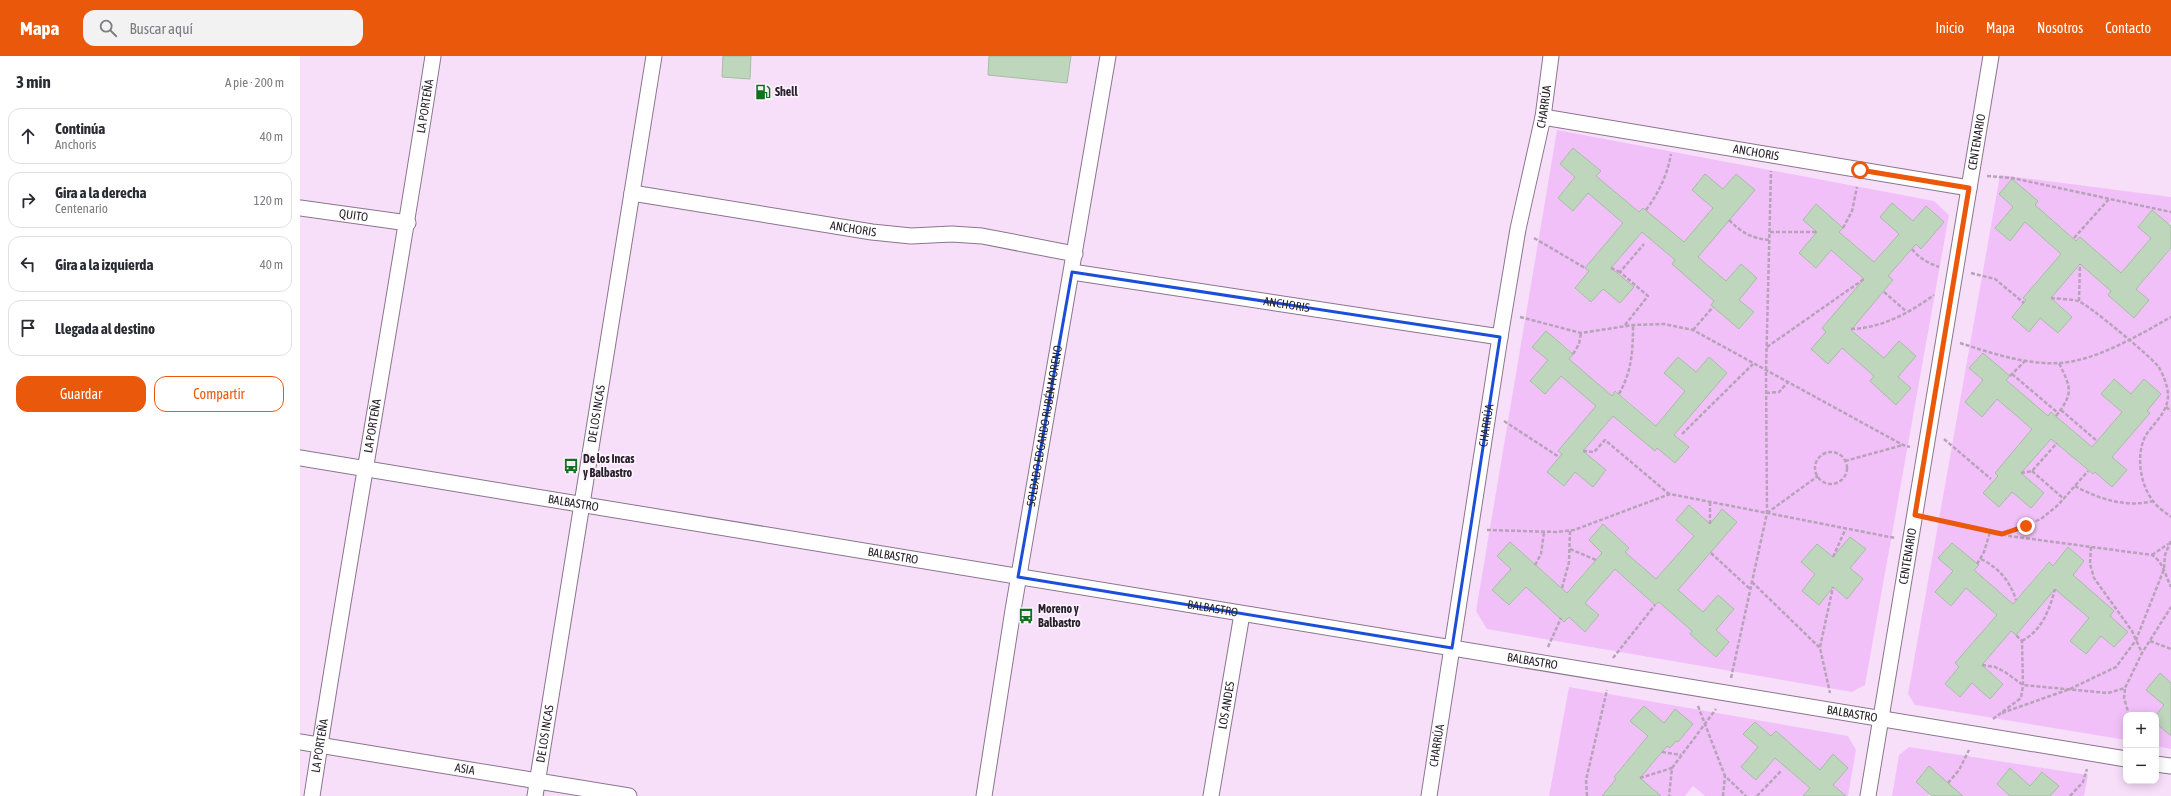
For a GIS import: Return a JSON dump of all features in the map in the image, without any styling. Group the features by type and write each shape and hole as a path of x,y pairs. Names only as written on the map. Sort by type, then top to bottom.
{"street":[{"name":"LA PORTEÑA","path":"312,796 364,469 408,223 433,56"},
{"name":"DE LOS INCAS","path":"535,796 654,56"},
{"name":"SOLDADO EDGARDO RUBÉN MORENO","path":"984,796 1018,577 1072,272 1108,56"},
{"name":"CHARRÚA","path":"1429,796 1500,337 1518,229 1543,117 1551,56"},
{"name":"CENTENARIO","path":"1868,796 1991,56"},
{"name":"ANCHORIS","path":"1543,117 1673,140 1860,170 1970,182"},
{"name":"ANCHORIS","path":"632,193 872,232 911,236 952,234 982,236 1075,254"},
{"name":"QUITO","path":"300,208 408,223"},
{"name":"ANCHORIS","path":"1072,272 1500,337"},
{"name":"BALBASTRO","path":"300,458 2123,759"},
{"name":"LOS ANDES","path":"1211,796 1242,614"},
{"name":"ASIA","path":"300,742 629,796"},
{"path":"2159,764 2171,766"}],"path":[{"path":"1646,210 1656,195 1668,170 1673,140"},
{"path":"1669,796 1672,768 1728,694 1767,513 1766,371 1771,156"},
{"path":"1843,228 1856,198 1860,170"},
{"path":"1970,182 2012,178 2171,212"},
{"path":"2074,238 2109,198"},
{"path":"1729,220 1741,232 1750,237 1769,240"},
{"path":"1518,229 1585,268"},
{"path":"1770,232 1817,232"},
{"path":"1620,272 1644,244"},
{"path":"2079,301 2080,264"},
{"path":"1611,268 1620,272 1648,296 1624,325"},
{"path":"1767,347 1864,279"},
{"path":"1851,330 1865,329 1885,323 1907,312 1954,281"},
{"path":"1884,292 1907,312"},
{"path":"2051,298 2079,301 2129,340 2158,367 2166,384 2168,396 2166,407 2159,420 2148,433 2141,446 2141,466 2146,487 2153,501 2171,517"},
{"path":"1693,330 1713,307"},
{"path":"1504,313 1581,333 1624,325 1664,324 1693,330 1903,445 1926,451"},
{"path":"1945,338 1996,354 2026,360 2058,363 2080,359 2129,340 2171,317"},
{"path":"1619,394 1631,362 1633,325"},
{"path":"1573,354 1579,344 1581,333"},
{"path":"2026,360 2011,375 2057,414 2068,400 2069,388 2058,363"},
{"path":"1682,434 1753,364"},
{"path":"1766,393 1779,392 1788,382"},
{"path":"2166,407 2171,411"},
{"path":"2061,410 2097,441"},
{"path":"1489,411 1559,457"},
{"path":"1930,426 1991,479"},
{"path":"1584,451 1594,452 1605,440 1670,494 1911,541"},
{"path":"2022,473 2032,471 2057,443"},
{"path":"1845,461 1903,445"},
{"path":"1834,452 1845,461 1846,472 1841,480 1836,483 1826,483 1818,476 1816,471 1817,461 1824,454 1834,452"},
{"path":"2032,471 2064,499"},
{"path":"2002,534 2041,519 2064,499 2088,471"},
{"path":"1767,513 1818,476"},
{"path":"2075,486 2087,493 2111,501 2137,503 2153,501"},
{"path":"1470,530 1544,532 1570,531 1670,494"},
{"path":"1710,502 1710,524"},
{"path":"1915,515 1990,532 2152,555 2158,559 2164,569 2171,587"},
{"path":"1833,557 1846,528"},
{"path":"1562,588 1566,576 1570,549 1570,531"},
{"path":"1535,565 1541,554 1544,532"},
{"path":"1977,564 1981,559 1990,532"},
{"path":"2152,555 2171,540"},
{"path":"2002,713 2070,689 2116,667 2136,640 2164,569 2169,543"},
{"path":"2091,547 2090,564 2094,578 2132,631 2142,653"},
{"path":"1570,549 1596,560"},
{"path":"1711,553 1750,589"},
{"path":"1981,559 1989,563 2005,578 2016,600"},
{"path":"1752,582 1820,648"},
{"path":"1833,587 1820,648 1834,711"},
{"path":"2022,641 2036,631 2042,624 2055,589"},
{"path":"1587,796 1586,780 1606,674 1656,605"},
{"path":"2128,712 2124,698 2125,688 2142,653 2171,607"},
{"path":"1540,663 1561,618"},
{"path":"1948,783 1965,759 1969,750 1971,734 2021,698 2023,685 2022,641 2016,635"},
{"path":"2150,641 2171,649"},
{"path":"1982,665 1995,667 2005,672 2023,685 2108,693 2125,688"},
{"path":"1690,687 1706,723 1725,776 1723,796"},
{"path":"1662,752 1681,756"},
{"path":"2070,796 2083,782 2092,754"},
{"path":"1640,778 1672,768"},
{"path":"1757,796 1781,771"},
{"path":"1725,776 1746,796"}],"highlighted area":[{"path":"1072,272 1500,337 1452,648 1018,577"}],"shaded area":[{"path":"1557,130 1934,201 1949,215 1865,685 1852,692 1487,629 1476,611","holes":["1573,148 1600,170 1596,176 1639,212 1643,208 1686,244 1686,240 1713,208 1692,190 1705,174 1723,189 1698,257 1726,281 1741,264 1757,278 1739,300 1754,313 1740,329 1711,305 1714,301 1672,264 1675,260 1642,232 1611,268 1634,287 1620,303 1603,289 1591,302 1575,289 1589,271 1586,267 1623,223 1588,193 1573,211 1558,198 1575,177 1560,164","1892,203 1913,221 1926,206 1944,222 1921,249 1916,244 1888,276 1893,281 1851,329 1884,358 1898,377 1911,388 1897,405 1870,381 1874,376 1822,328 1864,279 1831,250 1816,268 1799,253 1817,232 1803,220 1816,205 1843,228 1839,232 1874,262 1899,234","1546,331 1573,353 1569,359 1612,396 1616,391 1658,427 1658,423 1685,391 1664,373 1678,357 1696,372 1709,357 1727,373 1674,435 1689,447 1675,463 1657,448 1655,451 1613,416 1583,451 1606,471 1593,486 1575,472 1563,486 1547,472 1562,454 1558,451 1596,406 1561,376 1545,394 1530,382 1548,360 1533,347","1689,506 1710,524 1722,509 1737,522 1678,590 1703,612 1718,595 1734,609 1716,630 1729,642 1716,657 1690,634 1692,631 1659,602 1655,605 1615,569 1585,603 1599,615 1585,632 1569,617 1564,621 1526,587 1510,605 1493,590 1511,569 1510,542 1570,595 1569,590 1599,556 1604,554 1589,540 1603,524 1629,548 1625,552 1656,579 1694,536 1676,520","1850,537 1866,549 1850,568 1863,579 1847,599 1833,587 1819,605 1802,591 1815,574 1801,562 1817,544 1833,557"]},
{"path":"2000,175 2171,197 2171,222 2169,224 2152,210 2138,226 2151,238 2121,273 2080,237 2076,241 2035,205 2038,201 2012,179 1999,194 2013,207 1995,228 2010,241 2025,222 2061,254 2023,298 2026,300 2012,317 2028,331 2040,318 2058,333 2072,317 2051,298 2080,264 2111,291 2108,295 2134,317 2149,300 2136,289 2171,249 2171,683 2160,673 2146,690 2164,705 2158,712 2123,712 2123,740 1915,705 1908,694","holes":["1983,353 2010,376 2006,380 2048,416 2052,412 2092,447 2122,412 2101,394 2113,379 2150,413 2112,457 2127,470 2112,487 2095,472 2092,474 2051,439 2021,473 2044,493 2031,508 2012,492 1995,473 2032,429 1997,399 1982,417 1965,402 1983,380 1969,368","1952,543 1979,565 1974,570 2013,604 2048,562 2053,566 2068,547 2084,561 2073,575 2110,616 2128,632 2114,647 2101,636 2085,654 2070,641 2089,618 2055,589 2016,635 2011,631 1982,665 2003,683 1990,698 1972,683 1959,697 1945,684 1959,667 1955,663 1997,615 1966,588 1951,606 1935,593 1953,571 1939,558"]},
{"path":"1569,687 1848,736 1856,750 1848,796 1832,796 1838,789 1833,785 1848,768 1833,755 1820,770 1776,731 1771,736 1755,722 1744,735 1758,747 1741,767 1756,780 1775,758 1810,788 1803,796 1705,796 1693,786 1685,796 1661,796 1640,778 1667,746 1676,741 1678,742 1693,724 1675,709 1664,723 1644,706 1631,721 1648,736 1614,776 1616,779 1602,796 1549,796"},
{"path":"2159,726 2168,733 2171,730 2171,749 2159,747"},
{"path":"1909,747 2088,775 2084,796 2050,796 2058,786 2043,772 2030,786 2010,768 1997,784 2010,796 1952,796 1929,766 1916,782 1930,794 1928,796 1892,796 1899,755"}],"building":[{"path":"723,56 751,56 750,79 722,77"},
{"path":"989,56 1071,56 1067,83 988,75"},
{"path":"1573,148 1601,171 1596,176 1639,212 1643,208 1684,242 1713,208 1692,190 1705,174 1723,189 1736,174 1755,190 1698,257 1726,281 1741,264 1757,278 1739,300 1754,312 1739,329 1711,305 1714,301 1672,264 1675,260 1642,232 1611,268 1634,287 1620,303 1603,289 1591,302 1575,288 1589,271 1585,268 1623,223 1588,193 1573,211 1558,198 1575,177 1560,164"},
{"path":"2012,179 2038,201 2035,205 2076,241 2080,237 2121,273 2151,238 2138,227 2152,210 2171,226 2171,248 2136,289 2149,300 2134,318 2108,295 2111,291 2080,264 2051,298 2072,317 2058,333 2040,318 2029,332 2012,317 2026,300 2023,298 2061,254 2025,222 2010,241 1995,228 2013,207 1999,194"},
{"path":"1892,203 1913,221 1926,206 1944,222 1921,249 1916,244 1888,276 1893,280 1851,330 1884,358 1899,341 1916,356 1898,377 1911,388 1896,405 1870,381 1874,376 1842,348 1828,364 1811,349 1826,332 1822,328 1864,279 1831,250 1816,268 1799,253 1817,232 1803,220 1816,204 1843,228 1839,232 1874,262 1899,234 1880,217"},
{"path":"1546,331 1573,354 1569,359 1612,396 1615,391 1656,426 1685,391 1664,373 1678,357 1696,372 1709,357 1727,373 1674,435 1689,447 1675,463 1657,448 1655,451 1613,416 1583,451 1606,470 1593,487 1575,472 1564,486 1547,472 1562,454 1558,451 1596,406 1561,376 1545,394 1530,381 1548,360 1532,347"},
{"path":"1983,353 2010,376 2006,380 2048,416 2051,412 2092,447 2122,412 2101,394 2114,379 2131,394 2144,379 2161,394 2147,411 2150,413 2112,457 2127,470 2112,487 2095,472 2093,474 2051,439 2021,473 2044,493 2031,508 2012,492 1999,507 1983,493 1998,476 1995,473 2032,429 1997,399 1982,417 1965,402 1983,380 1969,368"},
{"path":"1689,505 1710,524 1722,509 1737,522 1678,590 1703,612 1718,595 1734,609 1716,630 1729,642 1716,657 1690,634 1692,631 1659,602 1655,605 1615,569 1585,603 1599,615 1585,632 1569,617 1564,622 1526,587 1509,605 1492,590 1511,569 1497,556 1510,542 1567,593 1602,553 1589,540 1603,524 1629,548 1625,552 1656,579 1694,536 1676,520"},
{"path":"1850,537 1866,549 1850,568 1863,579 1847,599 1833,587 1819,605 1802,591 1815,574 1801,562 1817,544 1833,557"},
{"path":"1952,543 1979,565 1974,570 2013,604 2049,562 2053,566 2068,547 2084,561 2073,575 2114,611 2110,616 2128,632 2114,647 2101,636 2086,654 2070,641 2089,618 2055,589 2016,635 2011,631 1982,665 2003,684 1990,699 1972,683 1960,697 1945,684 1959,667 1955,663 1997,615 1966,588 1951,606 1935,592 1953,571 1938,558"},
{"path":"2160,673 2171,683 2171,736 2159,726 2158,712 2164,705 2146,690"},
{"path":"1644,706 1664,723 1675,709 1693,724 1678,742 1676,741 1670,748 1667,746 1640,778 1661,796 1602,796 1616,779 1614,777 1648,736 1630,721"},
{"path":"1755,722 1771,736 1776,731 1820,770 1833,754 1848,768 1833,785 1846,796 1803,796 1810,788 1775,758 1756,780 1741,767 1758,747 1743,734"},
{"path":"1929,766 1963,796 1932,796 1916,782"},
{"path":"2010,768 2030,786 2042,772 2059,786 2050,796 2010,796 1997,784"}],"place":[{"name":"Shell","path":"763,92"},
{"name":"De los Incas y Balbastro","path":"571,466"},
{"name":"Moreno y Balbastro","path":"1026,616"}],"route":[{"path":"1860,170 1969,188 1915,515 2002,534 2026,526"}]}
